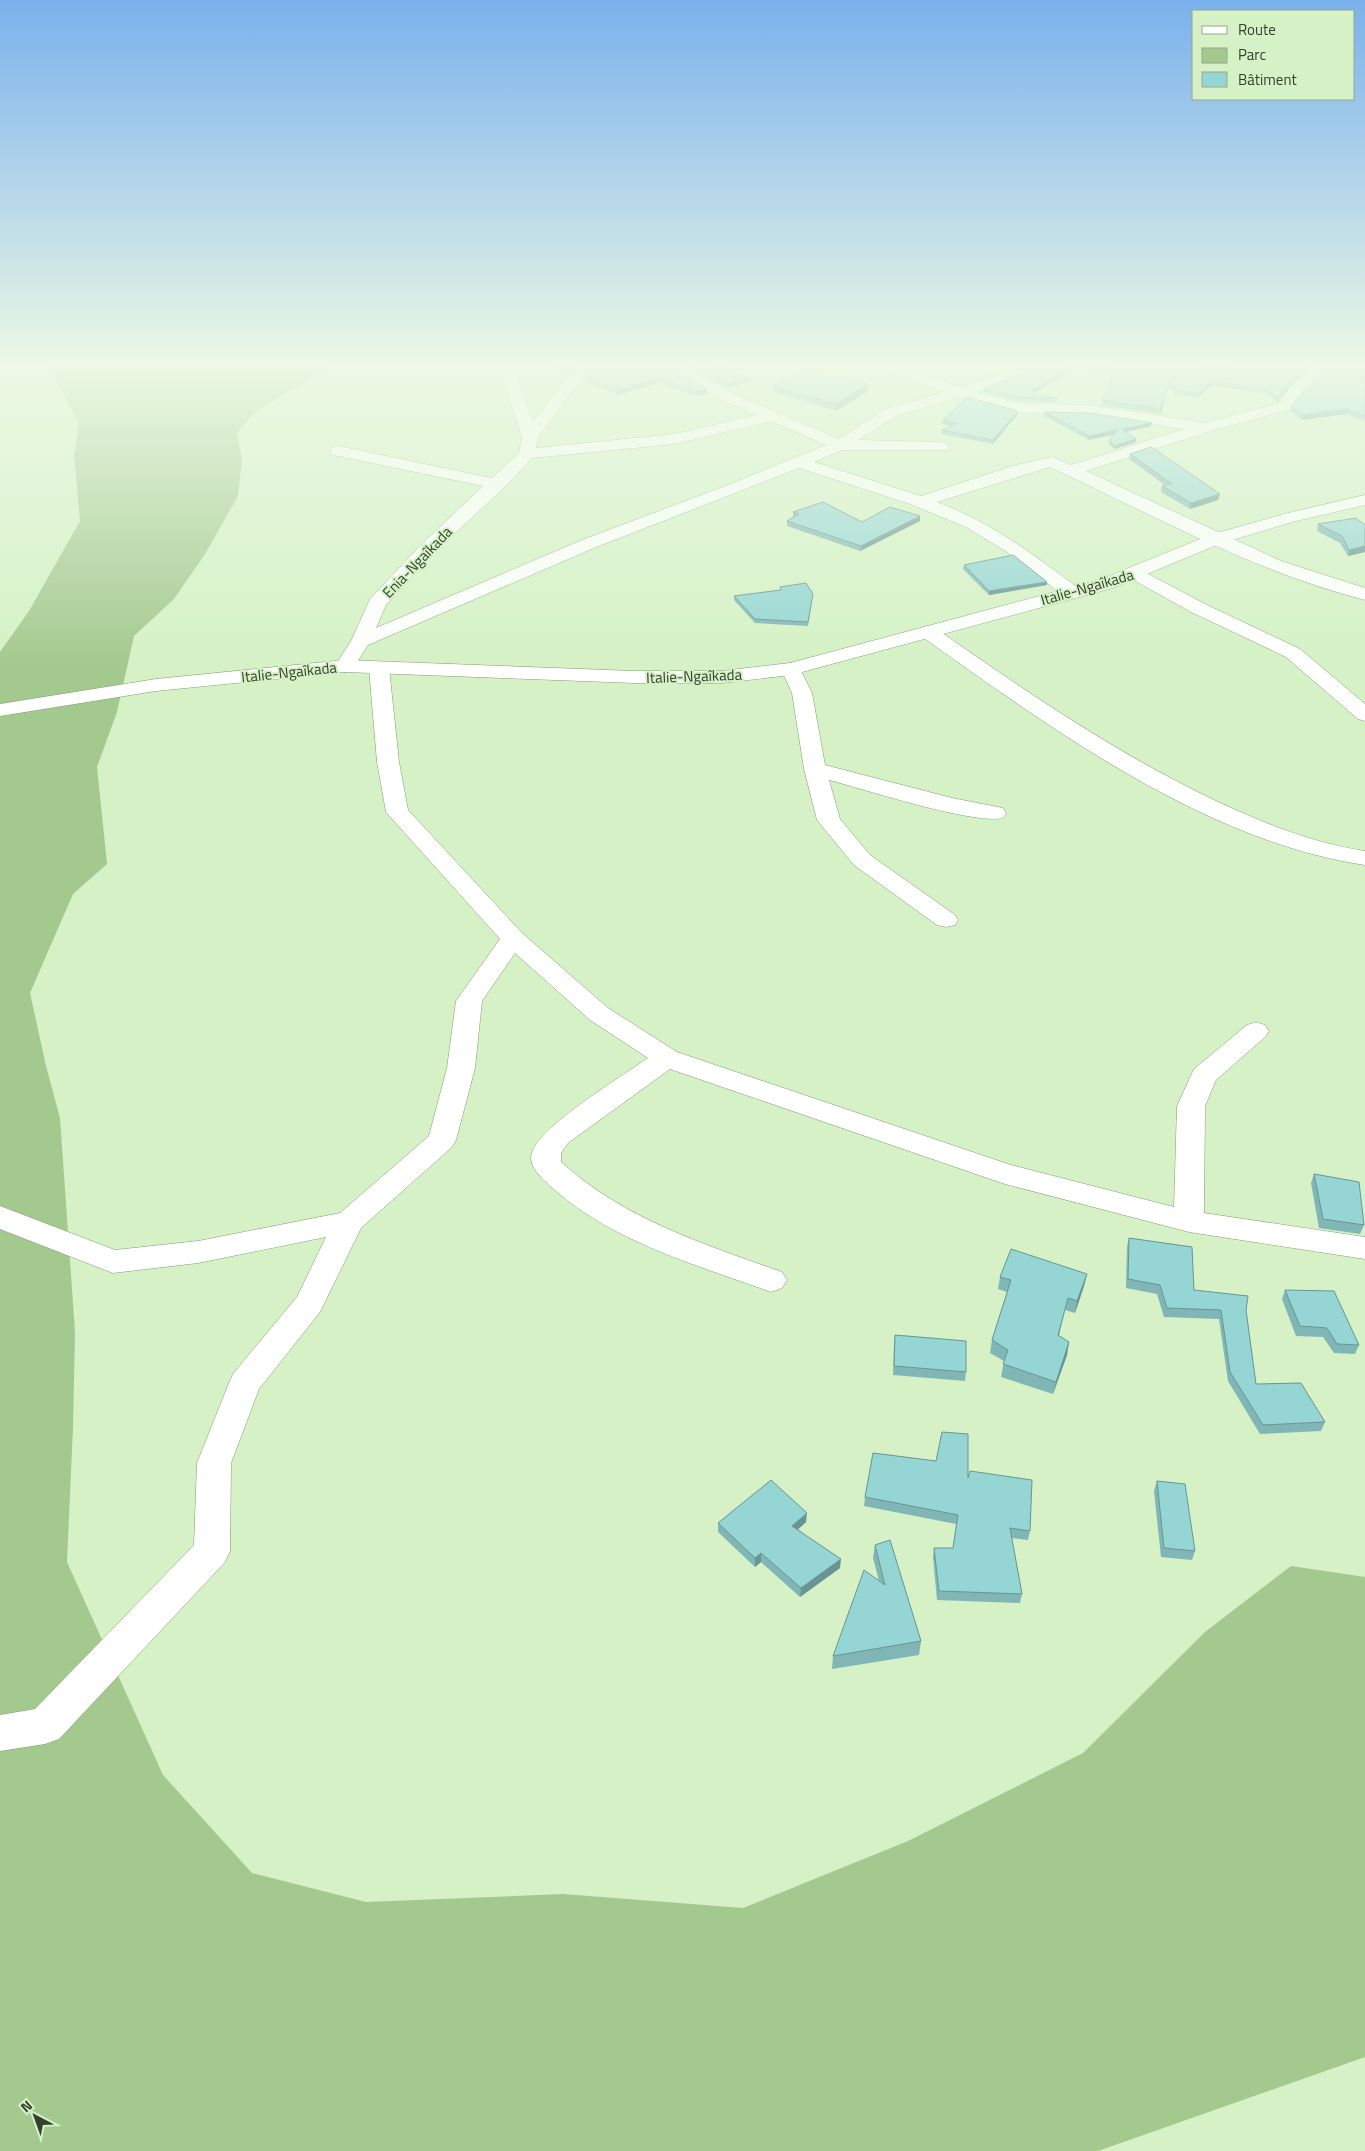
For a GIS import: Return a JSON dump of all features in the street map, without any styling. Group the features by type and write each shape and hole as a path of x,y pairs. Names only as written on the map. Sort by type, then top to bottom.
{"street":[{"path":"403,464 498,484"},
{"name":"Enia-Ngaîkada","path":"345,666 360,641 377,604 424,551 498,484 514,464"},
{"path":"360,641 444,607 588,544 734,490 793,464"},
{"path":"805,464 918,502 994,535 1072,592"},
{"path":"918,502 1041,464"},
{"path":"1058,464 1216,539 1283,568 1365,594"},
{"path":"1072,470 1090,464"},
{"name":"Italie-Ngaîkada","path":"0,710 156,686 345,666 634,677 722,677 791,669 1137,574 1216,539 1312,512 1365,500"},
{"path":"1137,574 1198,608 1293,653 1365,715"},
{"path":"928,632 1040,711 1172,789 1274,836 1348,856 1365,858"},
{"path":"379,668 388,762 397,812 513,938 600,1014 667,1058 1005,1174 1189,1221 1365,1248"},
{"path":"791,669 802,693 816,768 829,820 862,860 946,920"},
{"path":"816,768 950,805 995,813"},
{"path":"0,1733 45,1726 212,1551 214,1463 245,1383 309,1304 350,1222 442,1140 461,1068 469,1001 513,938"},
{"path":"1189,1221 1191,1106 1204,1075 1256,1031"},
{"path":"667,1058 558,1136 546,1152 546,1166 566,1186 640,1231 771,1280"},
{"path":"0,1217 113,1262 198,1252 350,1222"}],"green space":[{"path":"75,464 241,464 238,496 205,554 174,599 134,636 117,712 97,767 107,864 73,894 30,993 60,1118 75,1332 67,1562 163,1775 252,1873 366,1902 563,1894 743,1908 908,1841 1083,1753 1205,1632 1291,1566 1365,1577 1365,2057 1098,2151 0,2151 0,652 29,611 80,521"}],"building":[{"path":"1145,464 1177,464 1220,494 1191,503 1162,486 1172,484"},
{"path":"823,502 862,522 890,507 920,516 861,546 787,521 799,514 793,512"},
{"path":"1356,518 1365,525 1365,546 1349,550 1342,536 1318,524"},
{"path":"1013,555 1047,582 989,591 964,565"},
{"path":"806,583 813,594 808,622 755,619 734,596 781,590 780,587"},
{"path":"1314,1174 1359,1182 1364,1225 1323,1219"},
{"path":"1129,1238 1192,1247 1194,1290 1248,1296 1246,1310 1256,1384 1301,1383 1325,1422 1263,1425 1230,1372 1221,1310 1167,1308 1160,1285 1128,1279"},
{"path":"1011,1249 1087,1274 1077,1301 1068,1298 1058,1335 1069,1342 1056,1382 1003,1364 1008,1350 992,1340 1011,1280 1000,1277"},
{"path":"1285,1290 1334,1291 1359,1345 1337,1344 1327,1328 1300,1326"},
{"path":"895,1335 966,1341 966,1372 894,1366"},
{"path":"942,1432 968,1434 968,1478 970,1471 1032,1480 1030,1531 1010,1528 1022,1594 939,1591 934,1548 953,1548 958,1515 865,1497 873,1453 936,1461"},
{"path":"771,1480 807,1513 792,1526 841,1559 801,1588 761,1553 755,1558 718,1523"},
{"path":"1157,1481 1185,1484 1195,1551 1164,1548"},
{"path":"890,1540 921,1641 833,1656 864,1570 885,1585 875,1545"}]}
